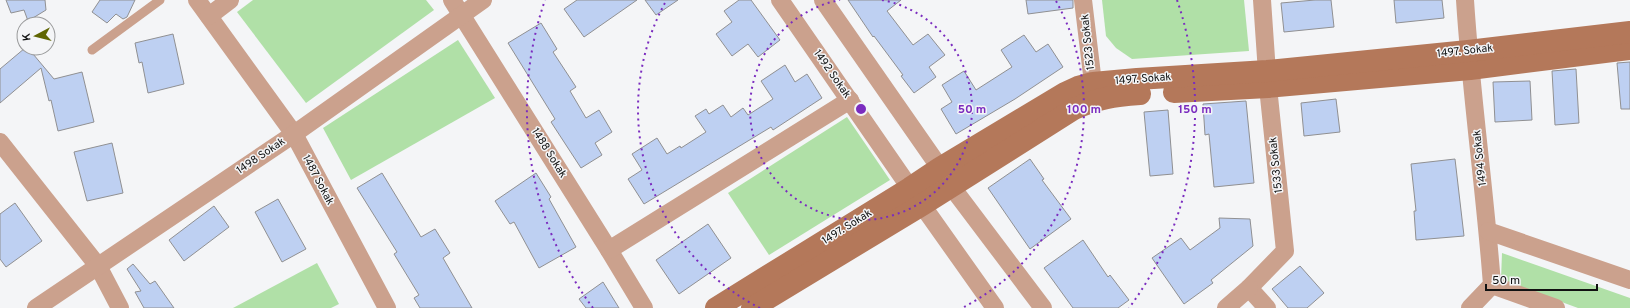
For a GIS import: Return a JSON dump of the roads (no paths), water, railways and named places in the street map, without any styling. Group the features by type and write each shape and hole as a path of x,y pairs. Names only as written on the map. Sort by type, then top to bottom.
{"street":[{"name":"1487 Sokak","path":"197,0 294,134 387,308"},
{"path":"209,16 230,0"},
{"name":"1498 Sokak","path":"36,308 294,134 457,7 483,0"},
{"name":"1492 Sokak","path":"780,0 995,308"},
{"path":"823,0 946,177 1043,308"},
{"name":"1523 Sokak","path":"1083,0 1093,83"},
{"name":"1533 Sokak","path":"1249,288 1285,251 1268,79 1262,0"},
{"name":"1494 Sokak","path":"1464,0 1469,60 1488,231 1492,285"},
{"name":"1488 Sokak","path":"457,7 644,308"},
{"name":"1497. Sokak","path":"1469,60 1630,32"},
{"name":"1497. Sokak","path":"946,177 1074,109 1089,102 1118,95 1469,60 1630,49"},
{"name":"1497. Sokak","path":"752,308 946,177 1065,93 1078,87 1093,83 1137,79 1268,79"},
{"path":"609,250 850,100"},
{"path":"3,153 98,266 120,308"},
{"name":"1497. Sokak","path":"716,308 916,196"},
{"path":"1488,231 1630,280"},
{"path":"1470,308 1492,285 1556,308"},
{"path":"1226,308 1249,288 1267,308"}],"lane":[{"path":"92,50 160,0"}]}
